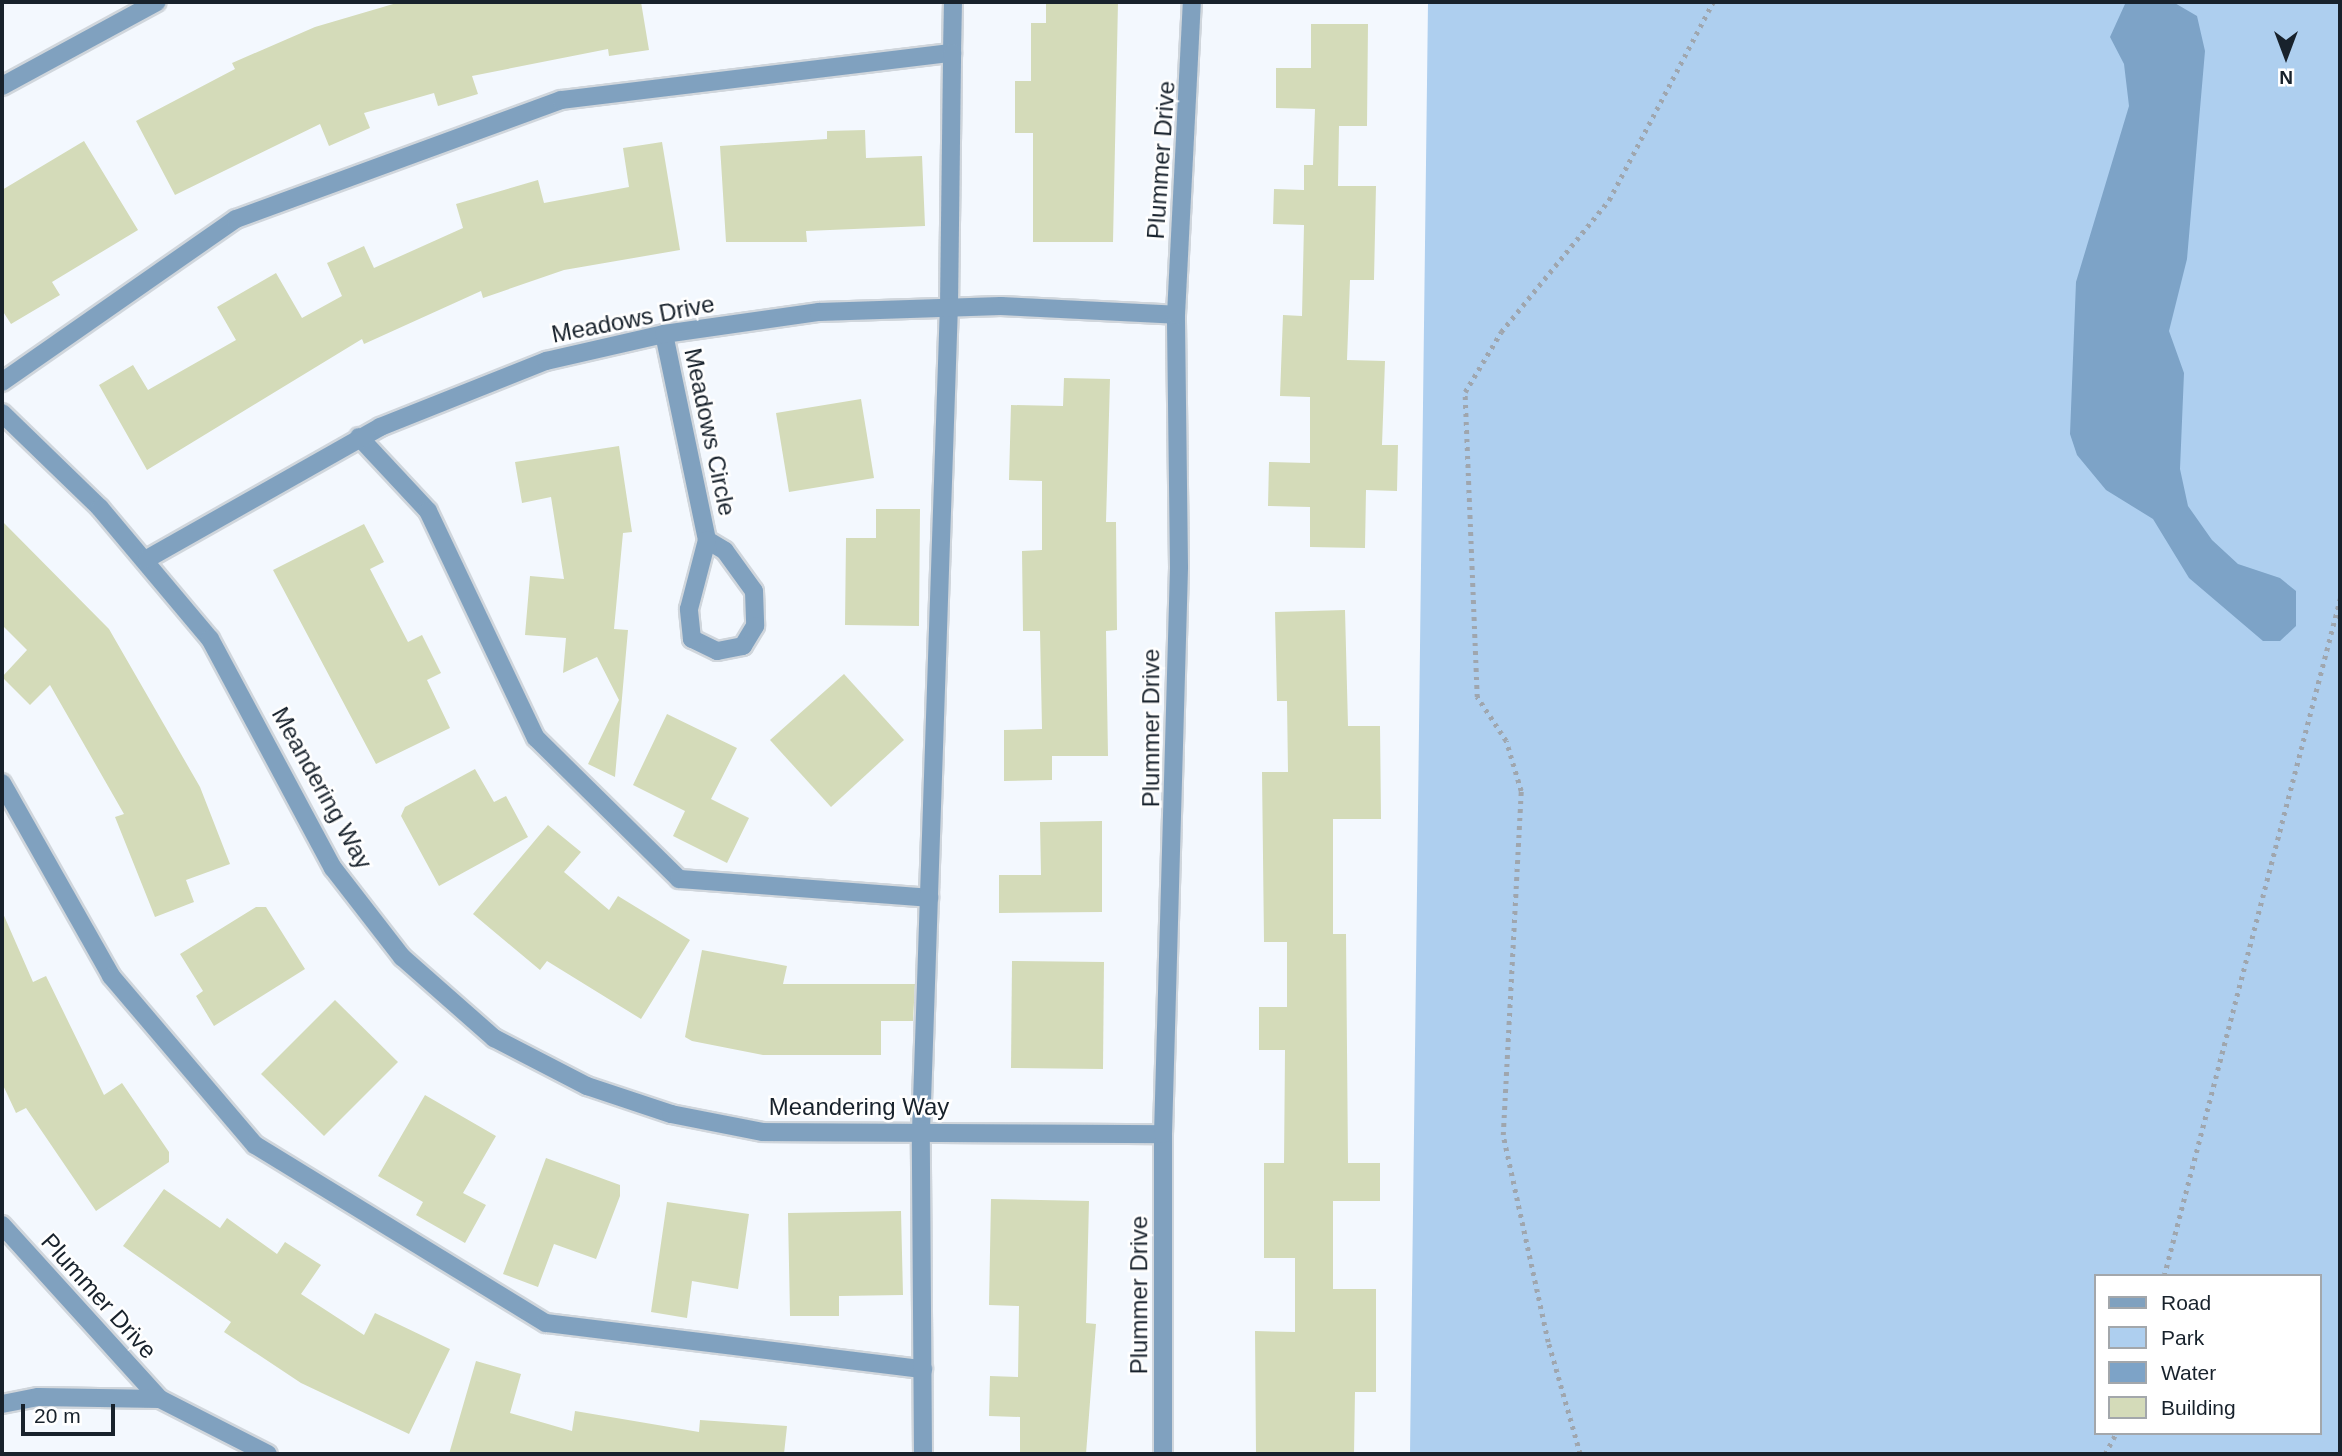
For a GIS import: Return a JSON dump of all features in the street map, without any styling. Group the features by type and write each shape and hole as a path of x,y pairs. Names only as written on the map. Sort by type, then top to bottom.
{"street":[{"path":"2,86 157,2"},
{"path":"923,1454 921,1130 949,306 953,2"},
{"name":"Plummer Drive","path":"1163,1454 1163,1134 1179,567 1176,315 1192,2"},
{"path":"2,382 236,219 561,100 952,53"},
{"name":"Meadows Drive","path":"147,559 359,437 455,392 546,361 664,334 819,312 949,306 1176,315"},
{"name":"Meadows Circle","path":"664,334 707,540 689,609 692,639 717,651 743,646 755,626 754,591 725,551 707,540"},
{"name":"Meandering Way","path":"2,413 147,559 210,639 332,868 402,957 494,1038 587,1086 671,1114 763,1132 921,1130 1163,1134"},
{"path":"359,437 428,511 536,738 678,879 929,898"},
{"path":"2,783 111,976 255,1145 547,1322 923,1370"},
{"name":"Plummer Drive","path":"2,1225 160,1399 268,1454"},
{"name":"Plummer Drive","path":"2,1404 38,1397 160,1399"}],"path":[{"path":"1580,1454 1548,1342 1503,1135 1521,791 1506,741 1477,697 1465,393 1501,332 1609,200 1713,2"},
{"path":"2165,1274 2340,599"},
{"path":"2105,1454 2115,1435"}],"green space":[{"path":"1428,2 2340,2 2340,1454 1410,1454"}],"water":[{"path":"2173,2 2197,16 2205,51 2187,259 2169,331 2184,373 2180,469 2188,506 2212,540 2238,564 2280,578 2296,591 2296,626 2280,641 2263,641 2189,578 2153,519 2106,490 2077,455 2070,434 2076,282 2129,106 2124,64 2110,37 2125,4"}],"building":[{"path":"400,2 641,2 649,50 609,56 608,49 472,76 478,94 438,106 434,93 364,113 370,128 329,146 320,124 175,195 136,121 235,69 232,63 315,27"},
{"path":"1046,2 1118,2 1113,242 1033,242 1033,133 1015,133 1015,81 1031,81 1031,23 1046,23"},
{"path":"1311,24 1368,24 1367,126 1339,126 1338,186 1376,186 1374,280 1350,280 1347,360 1385,361 1382,445 1398,445 1397,491 1366,490 1365,548 1310,547 1310,507 1268,506 1269,462 1310,463 1310,397 1280,396 1283,315 1302,316 1304,225 1273,224 1274,189 1304,190 1304,165 1313,165 1315,109 1276,108 1276,68 1311,68"},
{"path":"865,130 866,158 922,156 925,226 806,231 807,242 726,242 720,146 827,139 827,131"},
{"path":"84,141 138,230 52,282 60,295 11,324 2,310 2,190"},
{"path":"662,142 680,250 564,270 483,298 481,291 364,344 362,339 147,470 99,385 133,365 148,390 236,340 217,307 276,273 302,318 342,296 327,263 364,246 374,268 463,228 456,204 538,180 544,203 629,187 623,148"},
{"path":"1064,378 1110,379 1106,522 1116,522 1117,630 1106,631 1108,756 1052,756 1052,780 1004,781 1004,730 1042,729 1040,631 1023,631 1022,551 1042,550 1042,481 1009,480 1011,405 1063,406"},
{"path":"861,399 874,478 789,492 776,413"},
{"path":"619,446 632,532 623,533 614,629 628,630 615,777 588,764 619,700 597,657 563,673 566,638 525,635 530,576 564,579 551,497 522,503 515,462"},
{"path":"876,509 920,509 919,626 845,625 846,538 876,538"},
{"path":"2,521 109,629 200,787 230,864 186,880 194,902 155,917 115,817 124,814 50,685 30,705 2,677 27,650 2,625"},
{"path":"364,524 384,562 370,569 408,642 422,635 441,673 427,680 450,728 376,764 273,570"},
{"path":"1345,610 1348,726 1380,726 1381,819 1333,819 1333,934 1346,934 1348,1163 1380,1163 1380,1201 1333,1201 1333,1289 1376,1289 1376,1392 1355,1392 1354,1454 1256,1454 1255,1331 1295,1332 1295,1258 1264,1258 1264,1163 1284,1163 1285,1050 1259,1050 1259,1007 1287,1007 1287,942 1264,942 1262,772 1288,772 1287,701 1277,701 1275,612"},
{"path":"844,674 904,740 831,807 770,740"},
{"path":"667,714 737,748 711,799 749,818 727,863 673,836 685,811 633,785"},
{"path":"475,769 494,802 506,796 528,837 439,886 401,816 405,807"},
{"path":"1102,821 1102,912 999,913 999,875 1041,875 1040,822"},
{"path":"548,825 581,852 564,872 609,910 618,896 690,940 641,1019 547,961 540,970 473,914"},
{"path":"256,907 266,907 305,969 214,1026 196,996 203,991 180,954"},
{"path":"2,911 33,982 46,976 104,1095 122,1083 169,1152 169,1162 96,1211 26,1108 16,1113 2,1083"},
{"path":"702,950 787,966 783,984 915,984 913,1021 881,1021 881,1055 763,1055 692,1041 685,1037"},
{"path":"1012,961 1104,962 1103,1069 1011,1068"},
{"path":"335,1000 398,1062 324,1136 261,1074"},
{"path":"425,1095 496,1136 463,1193 486,1205 465,1243 416,1215 423,1202 378,1176"},
{"path":"546,1158 620,1185 620,1196 596,1259 554,1244 538,1287 503,1274"},
{"path":"164,1189 220,1228 227,1218 277,1254 285,1242 321,1265 301,1294 364,1335 375,1313 450,1349 409,1434 301,1383 224,1332 231,1322 123,1246"},
{"path":"991,1199 1089,1201 1086,1323 1096,1324 1086,1454 1020,1454 1020,1417 989,1416 990,1376 1018,1377 1019,1306 989,1305"},
{"path":"667,1202 749,1214 738,1289 692,1281 687,1318 651,1312"},
{"path":"901,1211 903,1295 839,1296 839,1316 790,1316 788,1213"},
{"path":"476,1361 521,1374 510,1413 572,1431 575,1411 699,1432 700,1420 787,1426 784,1454 449,1454"}]}
